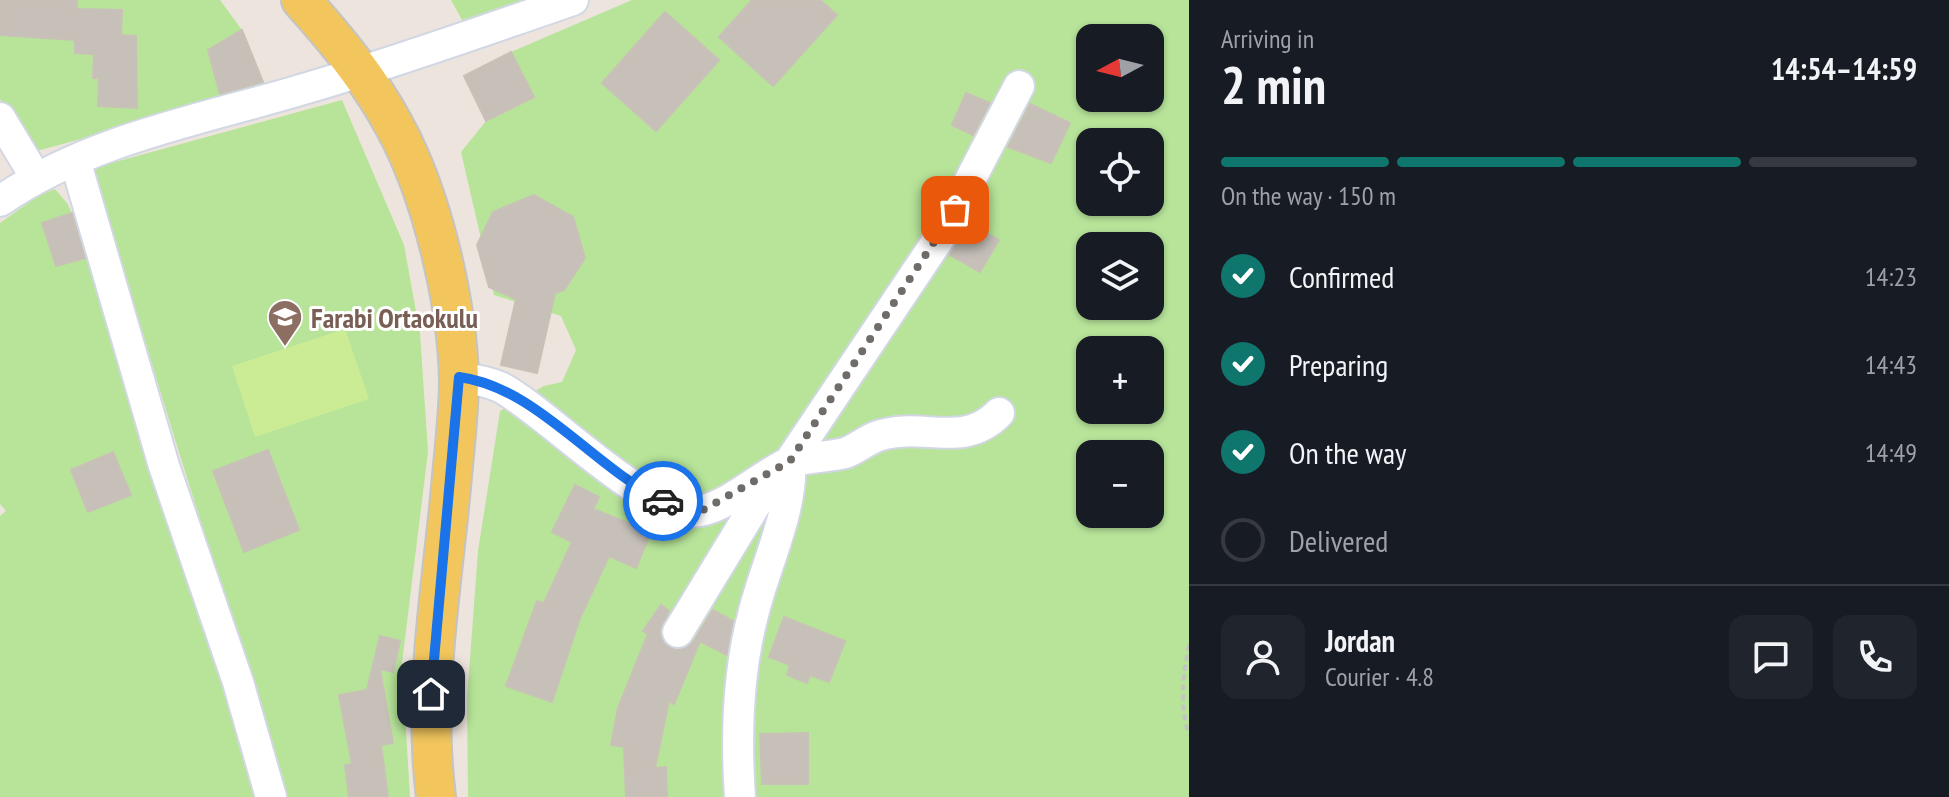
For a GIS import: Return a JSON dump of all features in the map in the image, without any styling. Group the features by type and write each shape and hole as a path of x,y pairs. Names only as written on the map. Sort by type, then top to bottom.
{"main road":[{"path":"301,0 369,69"},
{"path":"324,0 369,69 396,128 437,239 465,378 469,461 452,617 448,742 455,797"},
{"path":"436,797 430,718 432,647 465,378"}],"street":[{"path":"0,201 36,178 75,160 369,69 573,0"},
{"path":"678,632 765,489 790,461 942,234 1019,86"},
{"path":"0,118 36,178"},
{"path":"75,160 164,466 238,682 271,797"},
{"path":"465,378 500,388 526,403 600,462 645,492 682,510 701,511 790,461 813,461 850,451 879,436 972,433 984,428 999,413"},
{"path":"740,797 737,752 752,618 788,495 790,461"}],"path":[{"path":"1189,645 1183,717 1189,735"}],"green space":[{"path":"0,0 220,0 242,30 263,83 185,111 33,152 0,99"},
{"path":"451,0 525,0 516,6 462,20"},
{"path":"632,0 1189,0 1189,797 468,797 467,699 478,551 500,411 544,386 562,382 576,350 561,316 494,295 461,152 486,121 511,52"},
{"name":"Farabi Ortaokulu","path":"342,100 404,245 420,333 428,452 402,663 410,797 283,797 255,684 181,459 93,168"},
{"path":"55,189 67,203 88,246 258,797 0,797 0,516 6,511 0,504 0,223 38,196"},
{"path":"345,329 369,399 255,437 232,366"}],"building":[{"path":"0,0 77,0 77,9 122,10 121,35 136,36 137,108 98,106 99,78 93,78 94,54 75,53 75,40 0,35"},
{"path":"752,0 820,0 837,15 773,86 719,37"},
{"path":"665,12 719,60 656,131 602,83"},
{"path":"242,30 263,82 220,94 208,50"},
{"path":"511,52 534,97 486,121 464,76"},
{"path":"966,93 990,103 973,135 952,125"},
{"path":"1030,104 1070,123 1051,163 1008,147"},
{"path":"534,195 573,217 585,258 564,290 555,293 537,373 501,365 516,299 489,287 477,245 493,212"},
{"path":"72,213 85,258 56,266 42,223"},
{"path":"969,223 999,240 980,272 950,255"},
{"path":"268,450 299,530 244,552 213,471"},
{"path":"113,452 131,495 88,512 71,470"},
{"path":"575,485 599,497 593,509 651,532 636,568 609,556 580,618 552,702 506,686 537,601 544,603 572,542 552,532"},
{"path":"661,605 669,611 660,631 662,640 677,650 693,642 713,610 733,621 727,655 700,641 674,704 669,701 655,768 666,767 667,797 626,797 624,747 611,745 618,708 648,634 643,631"},
{"path":"784,617 845,641 829,682 810,675 807,683 787,675 790,665 769,657"},
{"path":"380,636 400,641 393,672 380,669 393,743 381,745 388,797 349,797 345,765 352,764 339,695 367,690"},
{"path":"808,733 808,784 762,784 760,734"}],"way so far":[{"path":"663,501 682,510 701,511 790,461 955,210"}],"place":[{"name":"Farabi Ortaokulu","path":"285,348"}],"route":[{"path":"431,694 432,647 452,478 459,377 483,380 526,403 600,462 663,501"}]}
